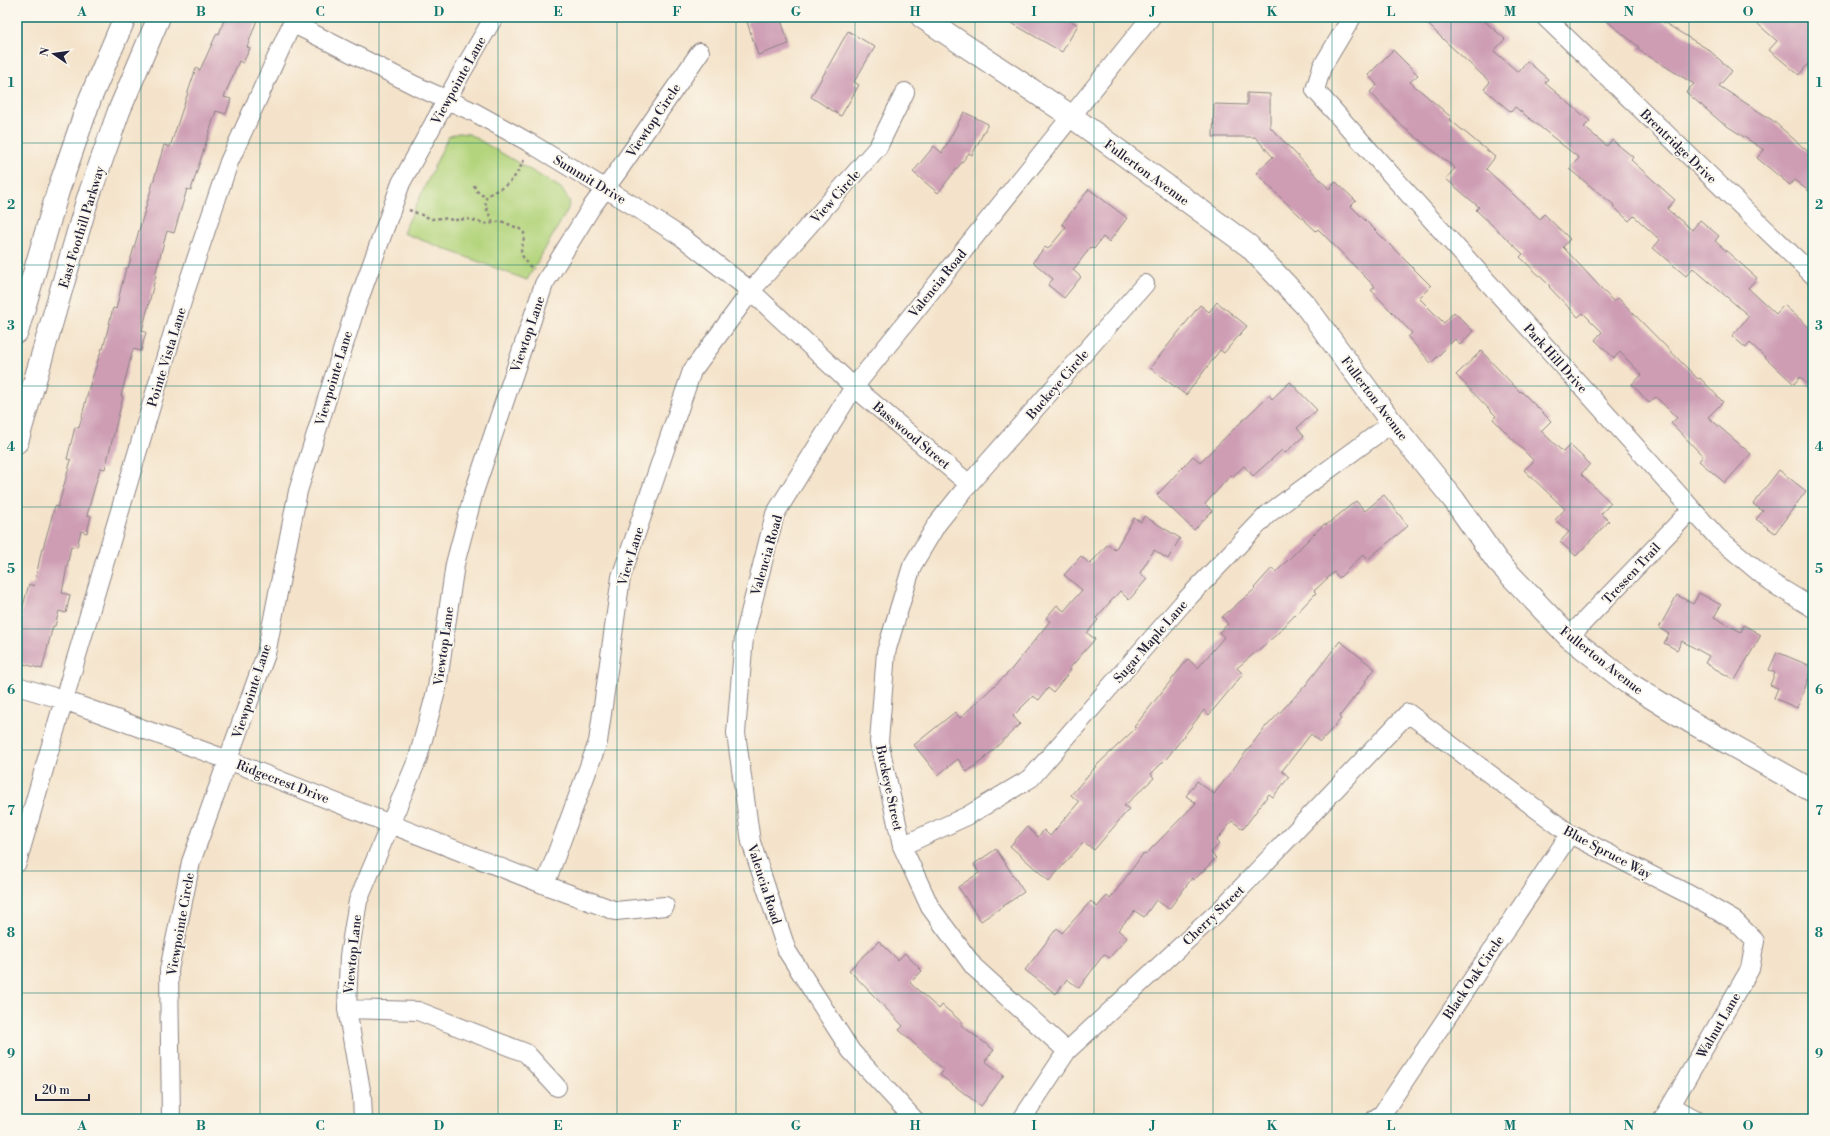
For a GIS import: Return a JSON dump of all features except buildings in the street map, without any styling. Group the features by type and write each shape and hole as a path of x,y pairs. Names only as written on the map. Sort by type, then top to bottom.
{"main road":[{"path":"17,332 23,290 90,99 125,17"},
{"name":"East Foothill Parkway","path":"17,442 87,201 119,111 159,17"},
{"name":"Fullerton Avenue","path":"922,17 1071,116 1249,246 1306,306 1392,423 1454,500 1497,561 1570,637 1628,683 1690,722 1813,790"}],"street":[{"name":"Viewpointe Lane","path":"228,760 266,654 298,491 353,316 401,183 494,17"},
{"name":"Valencia Road","path":"914,1119 851,1051 788,951 751,842 736,733 744,637 775,514 854,387 1152,17"},
{"name":"Park Hill Drive","path":"1352,17 1322,66 1315,90 1717,537 1772,583 1813,608"},
{"name":"Brentridge Drive","path":"1545,17 1813,276"},
{"name":"Summit Drive","path":"294,20 416,86 448,99 530,143 606,189 682,238 751,291 854,387"},
{"name":"Pointe Vista Lane","path":"17,864 185,292 227,169 294,20"},
{"name":"Viewtop Circle","path":"606,189 700,52"},
{"name":"View Circle","path":"751,291 878,147 905,92"},
{"name":"Viewtop Lane","path":"362,1119 362,1096 347,1009 349,956 358,901 418,758 437,688 455,564 474,492 544,284 591,208 606,189"},
{"name":"Buckeye Circle","path":"969,484 1145,284"},
{"name":"View Lane","path":"545,885 598,742 621,577 692,371 751,291"},
{"name":"Basswood Street","path":"854,387 969,484"},
{"name":"Sugar Maple Lane","path":"902,846 967,816 1031,778 1182,604 1268,514 1392,423"},
{"name":"Buckeye Street","path":"969,484 937,524 912,566 886,652 879,742 902,846 930,907 974,967 1067,1051"},
{"name":"Tressen Trail","path":"1570,637 1692,509"},
{"name":"Ridgecrest Drive","path":"17,686 64,700 228,760 545,885 616,911 665,906"},
{"name":"Blue Spruce Way","path":"1408,713 1570,834 1703,903 1735,922 1754,941"},
{"name":"Cherry Street","path":"1022,1119 1067,1051 1223,907 1408,713"},
{"name":"Viewpointe Circle","path":"171,1119 169,970 191,862 228,760"},
{"name":"Black Oak Circle","path":"1375,1119 1382,1114 1570,834"},
{"name":"Walnut Lane","path":"1667,1113 1750,969 1754,941"},
{"path":"347,1009 418,1011 526,1053 557,1087"},
{"path":"1667,1113 1695,1119"}],"path":[{"path":"493,222 486,207 487,197 489,194 510,182 524,160"},
{"path":"474,185 475,190 481,195 487,197"},
{"path":"409,210 432,219 467,219 488,224 502,221 520,229 524,233 521,251 523,258 527,264 536,270"}],"green space":[{"path":"458,133 469,134 561,188 570,202 567,211 527,280 403,233 448,137"}]}
